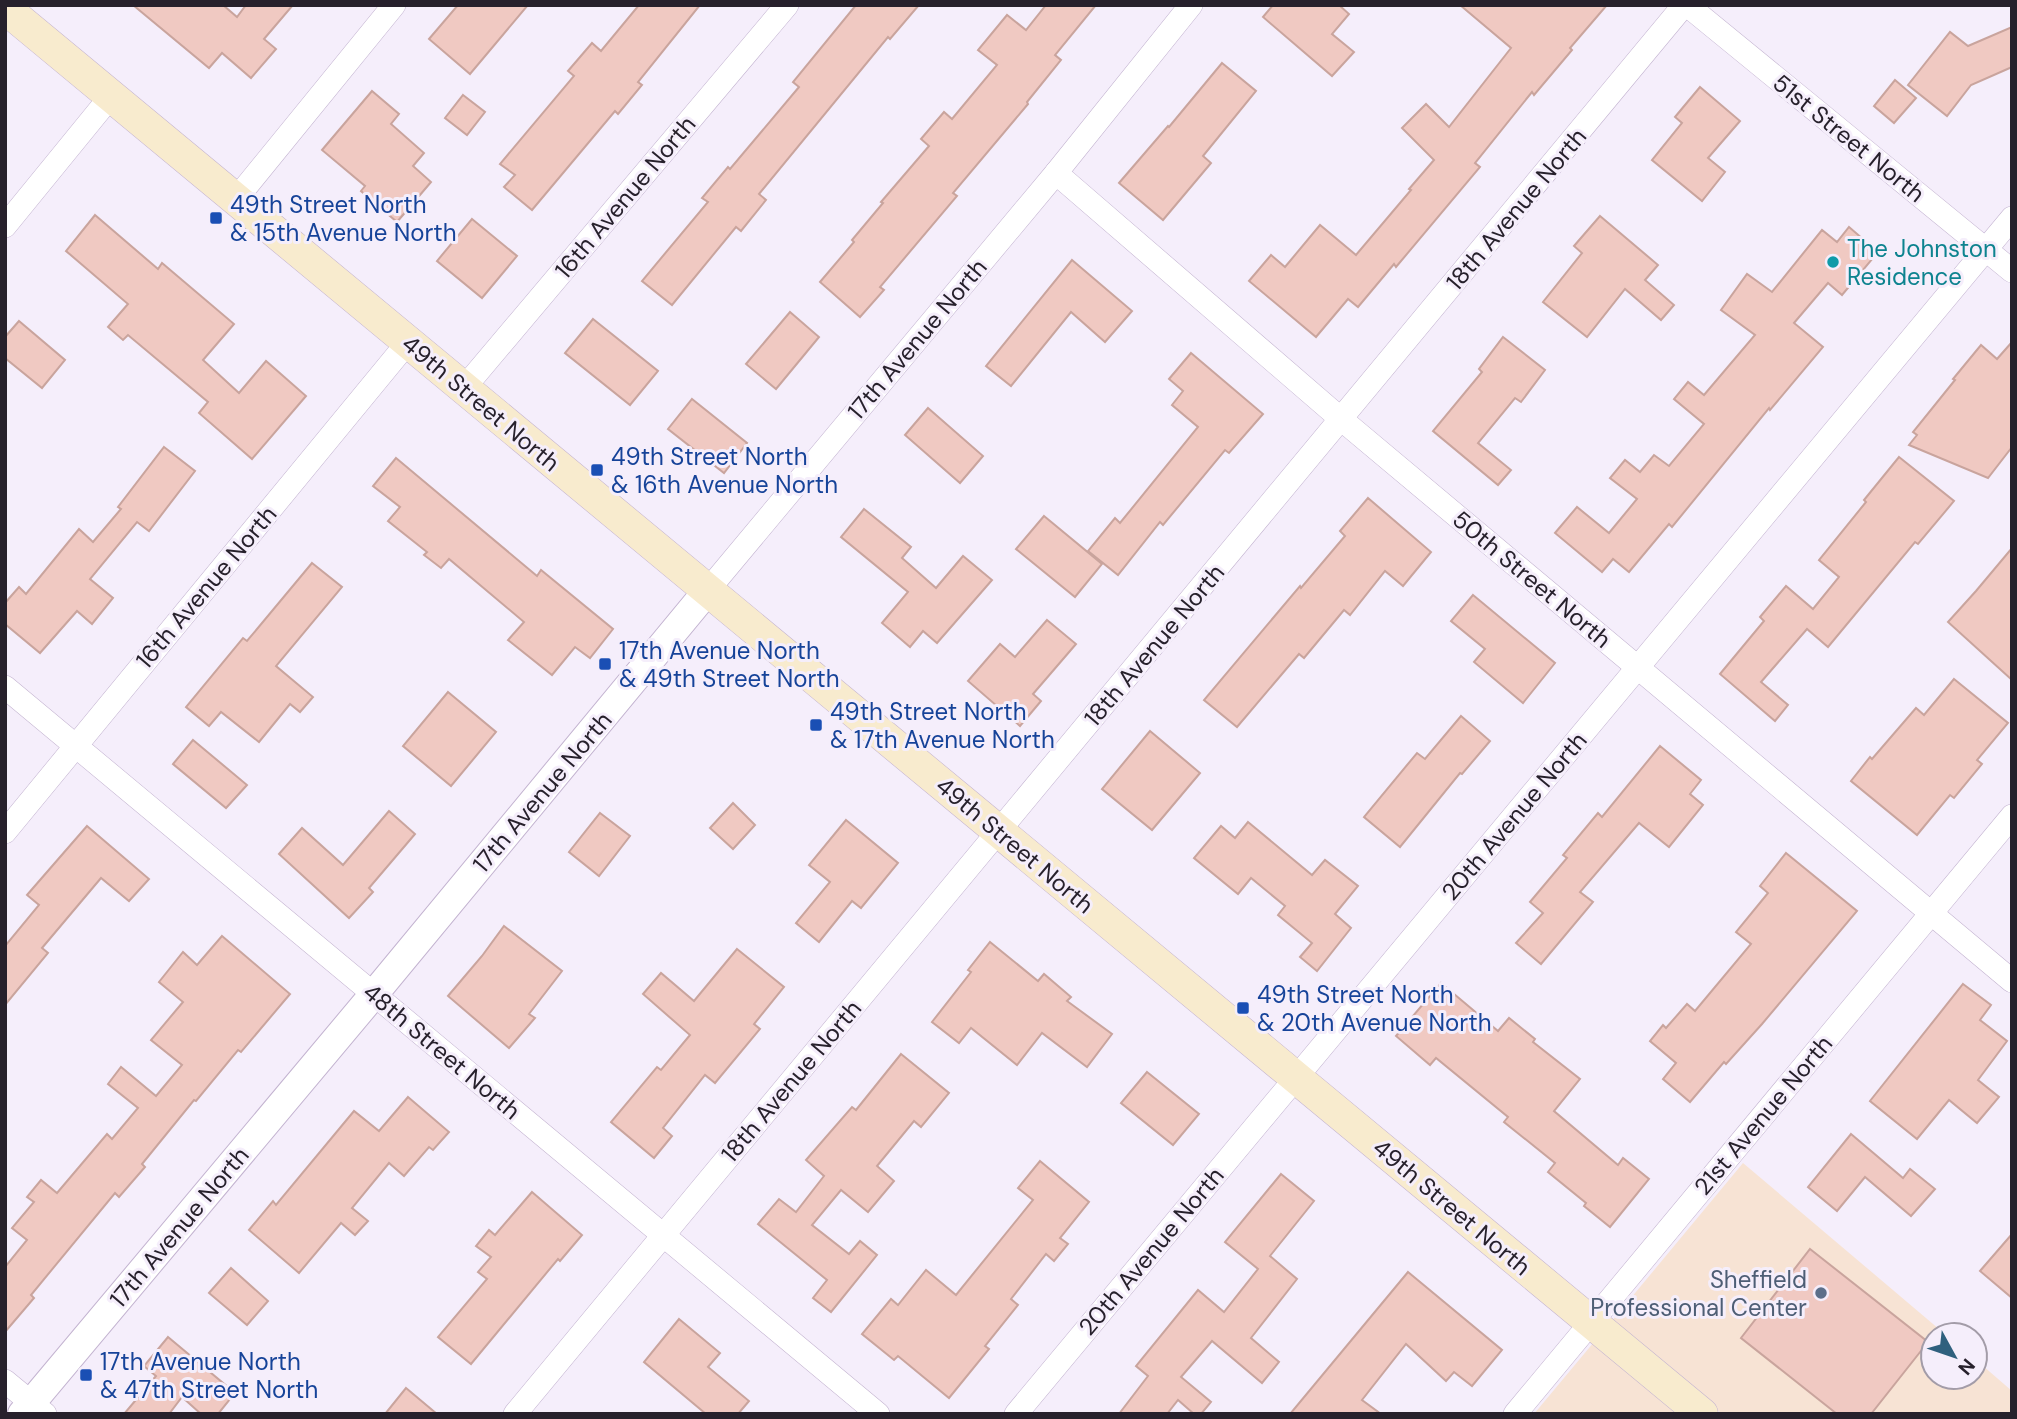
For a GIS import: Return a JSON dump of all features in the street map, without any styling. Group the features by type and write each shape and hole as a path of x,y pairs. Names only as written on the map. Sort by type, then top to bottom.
{"main road":[{"name":"49th Street North","path":"5,8 1702,1414"}],"street":[{"path":"236,199 394,5"},
{"name":"16th Avenue North","path":"464,388 787,5"},
{"name":"17th Avenue North","path":"33,1410 708,590 1056,173 1191,5"},
{"name":"51st Street North","path":"1685,5 2012,271"},
{"name":"18th Avenue North","path":"515,1414 1685,5"},
{"path":"5,226 111,96"},
{"name":"50th Street North","path":"1056,173 1341,419 2012,981"},
{"name":"20th Avenue North","path":"1016,1414 2012,218"},
{"name":"16th Avenue North","path":"5,832 408,342"},
{"name":"48th Street North","path":"5,687 878,1414"},
{"name":"21st Avenue North","path":"1515,1414 2012,816"},
{"path":"5,1381 33,1410"}],"shaded area":[{"path":"1743,1163 1929,1321 1919,1321 1919,1391 1989,1391 1989,1371 2012,1391 2012,1414 1722,1414 1611,1322"},
{"path":"1594,1342 1681,1414 1534,1414"}],"building":[{"path":"133,5 223,5 237,17 246,5 293,5 264,39 276,49 251,78 222,53 209,68"},
{"path":"458,5 528,5 470,74 429,39"},
{"path":"639,5 700,5 638,82 642,85 618,114 615,111 532,210 504,187 515,175 500,164 574,76 568,71 592,43 601,51"},
{"path":"856,5 919,5 890,39 888,37 759,194 766,200 741,231 736,227 672,305 642,281 708,202 702,198 799,87 793,82"},
{"path":"1046,5 1096,5 1055,55 1061,60 1028,104 953,193 957,196 880,287 884,290 860,317 820,282 854,242 852,240 883,203 881,202 929,146 921,139 944,112 952,119 997,65 978,50 1007,15 1026,30"},
{"path":"1273,5 1339,5 1349,14 1332,34 1354,52 1332,76 1263,17"},
{"path":"1460,5 1607,5 1534,95 1532,92 1475,163 1480,167 1396,267 1394,264 1358,307 1348,299 1316,337 1249,281 1271,255 1285,267 1320,225 1356,255 1434,160 1402,128 1426,104 1449,127 1511,48"},
{"path":"2012,27 2012,67 1971,85 1947,116 1908,85 1950,32 1968,46"},
{"path":"1222,63 1256,91 1203,156 1211,163 1163,220 1119,183"},
{"path":"1895,80 1916,98 1894,123 1874,106"},
{"path":"1700,87 1740,121 1708,158 1725,172 1702,201 1652,160 1682,123 1675,117"},
{"path":"372,91 399,114 391,124 424,153 413,166 431,182 397,222 361,191 365,186 322,150"},
{"path":"463,95 485,112 467,135 445,118"},
{"path":"95,215 158,269 162,263 234,324 203,360 239,393 266,361 306,396 252,459 199,413 208,402 128,335 123,340 108,327 128,304 66,251"},
{"path":"1600,216 1658,265 1645,280 1674,305 1661,320 1625,289 1587,337 1543,302 1582,253 1574,246"},
{"path":"472,219 517,256 482,298 437,261"},
{"path":"1849,227 1878,252 1842,295 1828,283 1794,323 1823,347 1770,410 1769,408 1672,527 1669,524 1629,572 1613,559 1602,572 1555,533 1577,507 1609,533 1637,499 1610,478 1625,460 1640,472 1654,455 1669,466 1704,424 1674,399 1688,382 1704,395 1755,335 1721,310 1747,274 1772,292 1822,230 1837,242"},
{"path":"1072,260 1132,311 1105,342 1071,312 1011,386 986,366"},
{"path":"790,312 819,337 776,389 746,364"},
{"path":"593,319 658,371 630,405 565,353"},
{"path":"19,321 65,360 42,388 5,358 5,337"},
{"path":"1503,337 1545,370 1521,402 1515,398 1478,443 1511,470 1498,485 1433,431 1482,372 1479,369"},
{"path":"2012,342 2012,447 1988,478 1909,445 1917,435 1913,432 1981,345 1997,359"},
{"path":"1191,353 1263,414 1229,453 1225,450 1163,525 1160,522 1118,575 1088,551 1115,518 1120,523 1198,427 1172,405 1183,391 1169,379"},
{"path":"692,399 747,443 724,473 668,429"},
{"path":"928,408 983,456 960,483 905,435"},
{"path":"164,447 195,471 149,531 137,522 90,579 113,598 92,624 77,611 40,653 5,624 5,603 19,587 26,594 79,529 93,542 121,509 118,507"},
{"path":"1899,457 1954,501 1918,544 1915,542 1828,647 1807,629 1761,682 1788,705 1775,721 1720,674 1764,621 1760,617 1786,586 1813,609 1839,577 1819,560"},
{"path":"396,458 537,576 541,570 613,629 590,658 575,647 552,675 508,640 524,622 449,559 441,568 424,555 427,552 388,521 400,507 373,486"},
{"path":"1368,498 1431,552 1403,586 1385,571 1350,615 1344,610 1304,658 1299,654 1237,727 1204,700 1345,536 1340,531"},
{"path":"864,509 911,547 902,558 936,588 963,556 992,580 937,643 923,631 910,647 882,623 908,592 841,537"},
{"path":"1044,516 1102,564 1075,597 1016,549"},
{"path":"2012,548 2012,680 1948,622"},
{"path":"312,563 342,587 276,666 313,697 300,712 290,704 259,742 221,712 209,726 186,707 243,638 247,641"},
{"path":"1473,595 1555,663 1523,703 1474,662 1485,649 1451,621"},
{"path":"1047,620 1076,644 1033,694 1041,701 1020,726 968,681 1000,644 1015,657"},
{"path":"1954,679 2008,723 1977,760 1982,764 1954,798 1950,795 1917,835 1851,781 1916,708 1924,715"},
{"path":"448,692 496,732 451,786 403,746"},
{"path":"1461,716 1490,741 1462,774 1460,773 1400,847 1364,817 1417,753 1425,759"},
{"path":"1150,731 1200,773 1152,830 1102,789"},
{"path":"193,740 247,785 226,808 173,764"},
{"path":"1660,746 1701,780 1690,794 1703,805 1669,847 1639,823 1580,892 1593,902 1541,964 1516,943 1543,913 1530,902 1567,858 1563,855 1598,813 1602,817"},
{"path":"733,803 755,825 733,849 710,828"},
{"path":"389,811 415,834 369,888 373,892 349,918 279,854 302,828 343,865"},
{"path":"600,813 630,836 599,876 569,852"},
{"path":"846,820 898,863 861,908 852,901 819,942 796,923 830,882 809,865"},
{"path":"1248,822 1312,875 1325,860 1358,886 1335,914 1351,928 1317,971 1300,957 1312,943 1278,915 1285,906 1251,878 1238,894 1194,858 1221,826 1235,838"},
{"path":"87,826 149,879 129,901 101,878 42,948 48,953 5,1005 5,946 39,905 27,895"},
{"path":"1786,853 1857,911 1762,1024 1726,1064 1724,1062 1690,1102 1663,1079 1676,1063 1650,1041 1663,1025 1666,1028 1687,1004 1695,1011 1751,944 1736,932 1768,893 1760,886"},
{"path":"504,926 562,971 529,1014 535,1018 509,1048 448,996"},
{"path":"222,936 290,994 241,1052 238,1050 196,1101 194,1100 142,1164 145,1167 119,1197 115,1193 31,1295 34,1298 5,1332 5,1267 27,1240 12,1228 34,1202 27,1197 41,1180 57,1193 107,1134 112,1139 138,1108 108,1084 121,1067 156,1096 182,1065 151,1040 183,1002 159,982 183,952 197,965"},
{"path":"990,942 1038,981 1044,974 1071,997 1067,1001 1112,1034 1087,1067 1042,1033 1017,1065 971,1028 959,1043 932,1022 971,972 968,970"},
{"path":"737,949 784,987 754,1024 760,1029 715,1083 705,1075 663,1128 672,1136 654,1158 611,1122 657,1067 661,1070 690,1035 643,994 661,973 694,1001"},
{"path":"1441,983 1498,1031 1509,1018 1535,1039 1533,1042 1580,1079 1554,1111 1618,1165 1623,1158 1649,1179 1610,1227 1548,1172 1555,1163 1504,1122 1508,1117 1436,1058 1430,1065 1396,1036"},
{"path":"1963,984 1991,1005 1980,1020 2007,1041 1978,1080 1999,1097 1977,1123 1949,1100 1917,1139 1870,1101"},
{"path":"901,1054 949,1093 921,1127 914,1121 877,1166 894,1181 868,1212 841,1190 812,1225 849,1254 860,1241 877,1255 831,1312 813,1298 827,1280 758,1224 779,1199 796,1212 824,1176 806,1160 852,1107 856,1110"},
{"path":"1147,1072 1199,1114 1173,1145 1121,1103"},
{"path":"408,1097 449,1132 433,1150 429,1147 404,1176 389,1163 352,1208 368,1221 355,1235 341,1223 299,1273 249,1230 273,1201 276,1205 354,1111 379,1131"},
{"path":"1851,1134 1903,1178 1910,1169 1935,1189 1911,1216 1865,1177 1837,1211 1808,1187"},
{"path":"1040,1161 1089,1202 1060,1238 1068,1244 1054,1261 1046,1254 1011,1299 1018,1305 985,1346 989,1349 949,1398 898,1356 894,1360 862,1334 891,1299 898,1305 926,1270 956,1295 1033,1200 1018,1188"},
{"path":"1281,1174 1314,1201 1270,1256 1297,1279 1251,1338 1279,1362 1262,1383 1212,1341 1181,1377 1211,1402 1201,1414 1194,1414 1178,1400 1167,1414 1119,1414 1148,1376 1136,1366 1198,1290 1224,1312 1258,1269 1225,1242"},
{"path":"532,1192 582,1235 560,1261 558,1259 471,1364 438,1337 487,1279 478,1272 491,1257 476,1246 489,1230 495,1235"},
{"path":"2012,1234 2012,1298 1980,1271"},
{"name":"Sheffield Professional Center","path":"1810,1249 1919,1335 1919,1353 1871,1414 1837,1414 1741,1338"},
{"path":"231,1268 268,1301 247,1325 209,1293"},
{"path":"1408,1272 1502,1350 1472,1386 1454,1372 1446,1381 1406,1344 1362,1400 1381,1414 1290,1414"},
{"path":"679,1319 720,1353 708,1367 749,1401 738,1414 706,1414 644,1362"},
{"path":"168,1337 235,1393 218,1414 201,1414 182,1397 169,1414 124,1414 156,1376 144,1366"},
{"path":"406,1388 437,1414 385,1414"}],"place":[{"name":"49th Street North & 15th Avenue North","path":"216,218"},
{"name":"The Johnston Residence","path":"1833,262"},
{"name":"49th Street North & 16th Avenue North","path":"597,470"},
{"name":"17th Avenue North & 49th Street North","path":"605,664"},
{"name":"49th Street North & 17th Avenue North","path":"816,725"},
{"name":"49th Street North & 20th Avenue North","path":"1243,1008"},
{"name":"Sheffield Professional Center","path":"1821,1293"},
{"name":"17th Avenue North & 47th Street North","path":"86,1375"}]}
